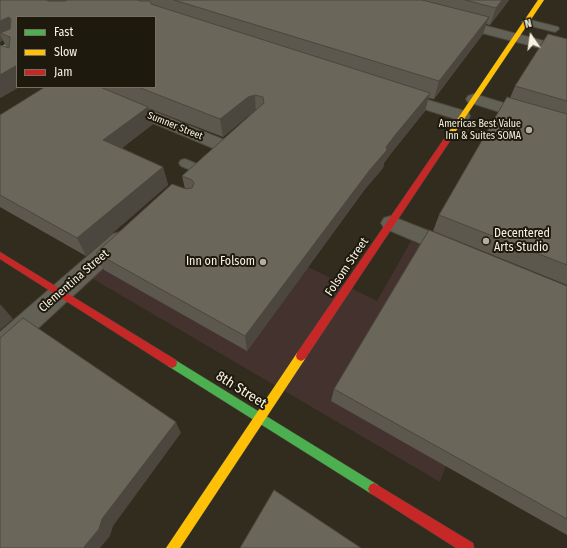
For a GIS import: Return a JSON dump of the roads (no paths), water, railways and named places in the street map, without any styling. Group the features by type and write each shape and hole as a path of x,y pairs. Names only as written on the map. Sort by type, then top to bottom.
{"main road":[{"name":"Folsom Street","path":"172,548 541,0"},
{"path":"0,49 16,41"},
{"name":"8th Street","path":"0,255 468,548"}],"street":[{"path":"441,18 567,51"},
{"name":"Sumner Street","path":"81,88 226,148"},
{"path":"387,92 462,116"},
{"path":"474,99 567,128"},
{"path":"184,184 192,166 226,148 241,134"},
{"path":"391,223 473,258"},
{"name":"Clementina Street","path":"0,347 132,230"}],"lane":[{"path":"526,22 555,29"}],"place":[{"name":"Americas Best Value Inn & Suites SOMA","path":"529,130"},
{"name":"Decentered Arts Studio","path":"486,241"},
{"name":"Inn on Folsom","path":"263,262"}]}
